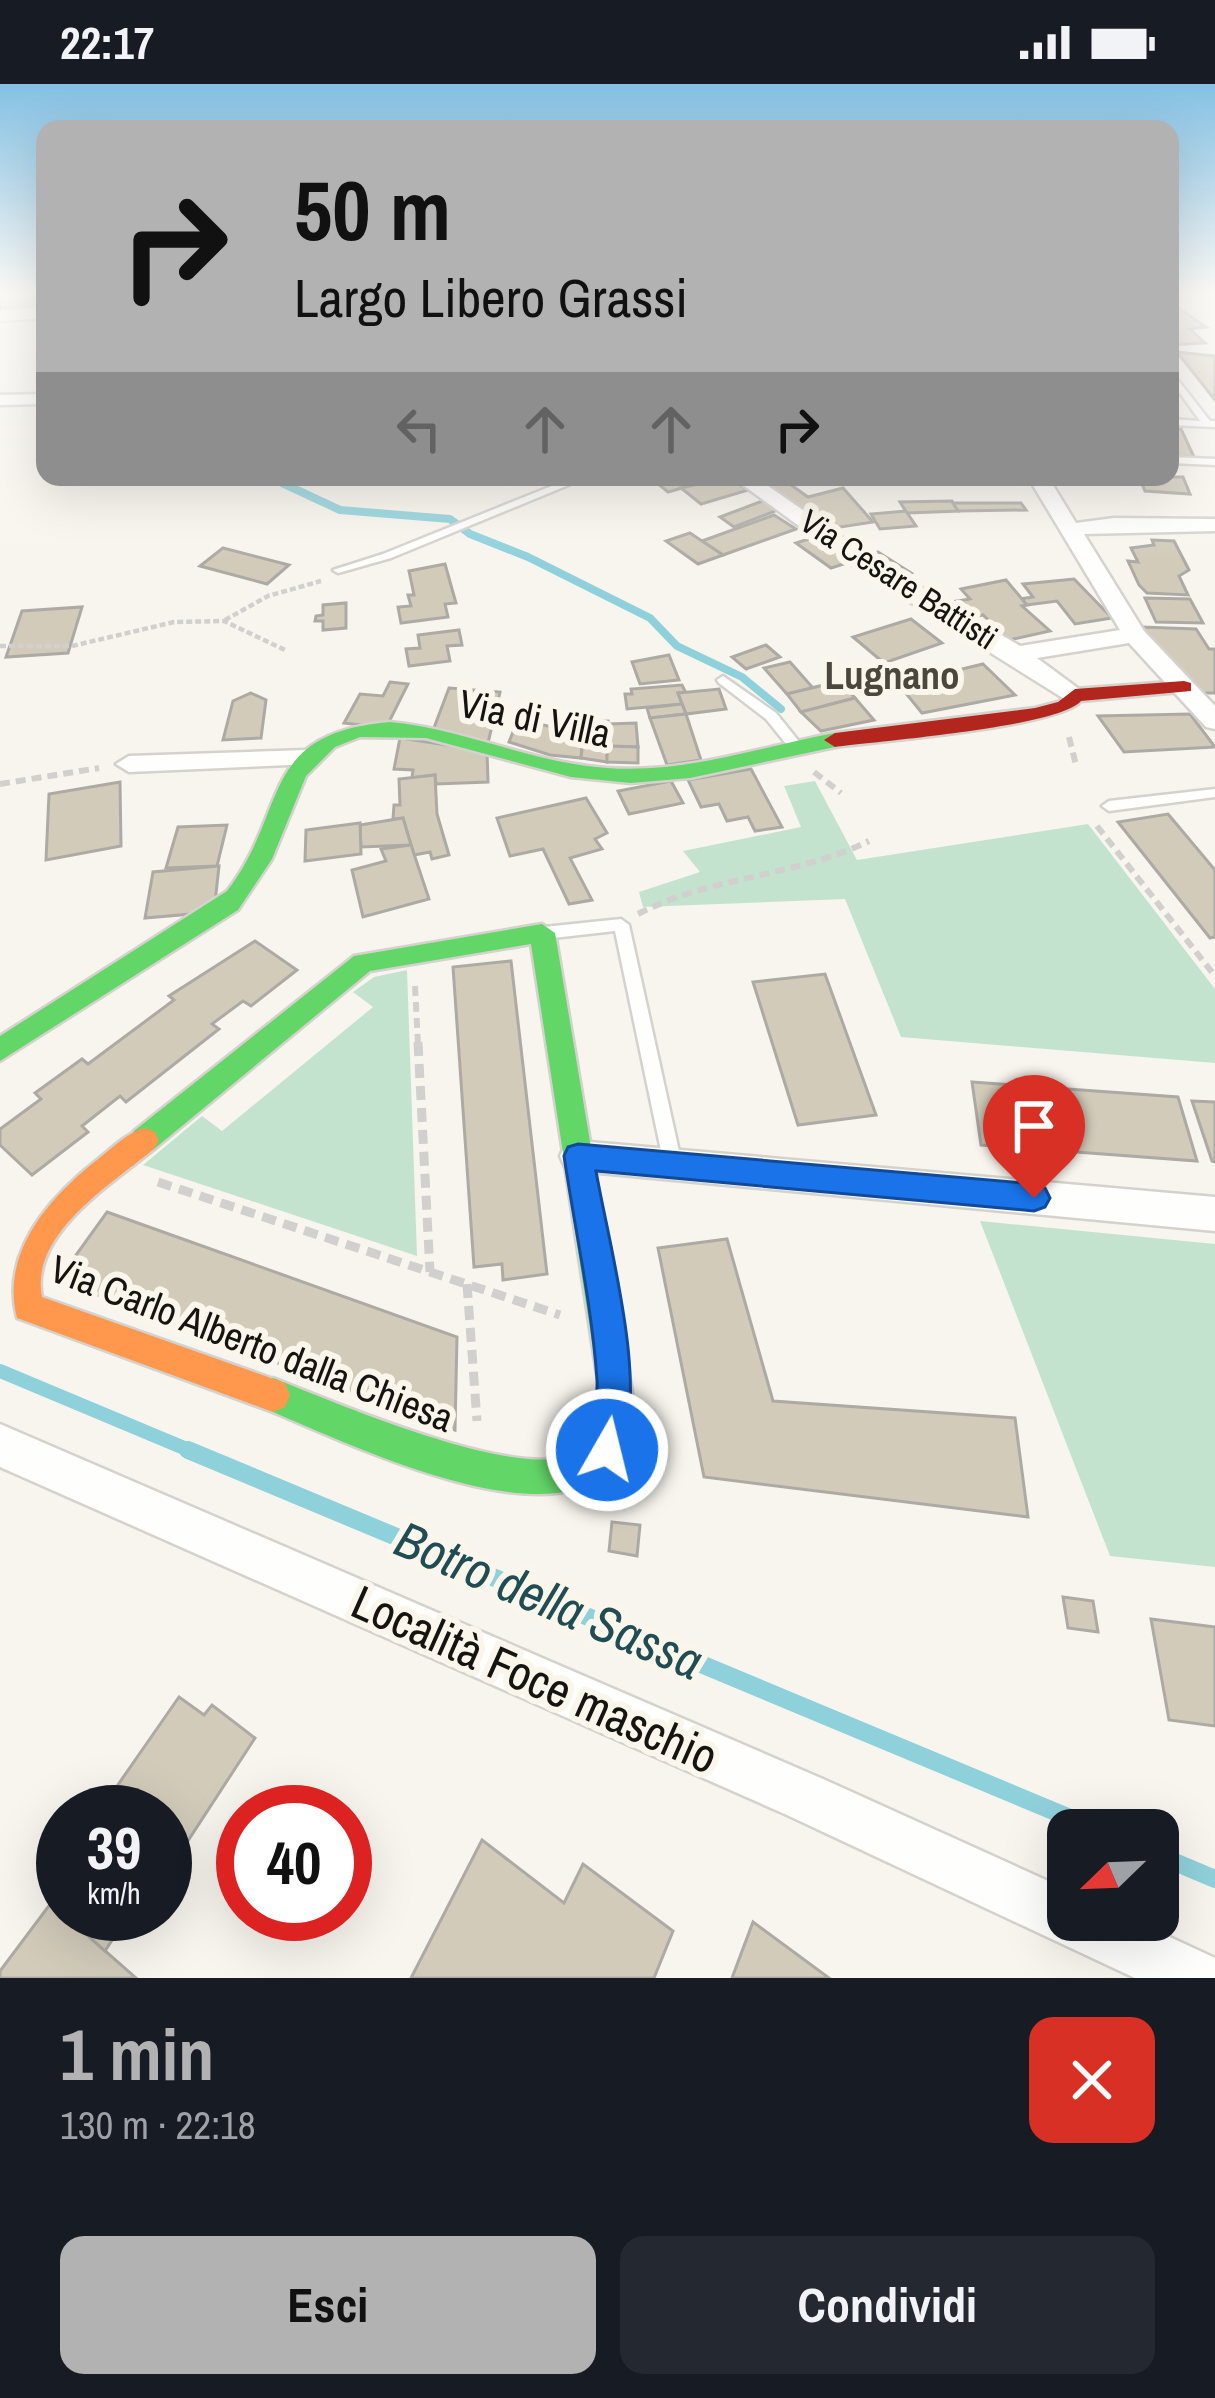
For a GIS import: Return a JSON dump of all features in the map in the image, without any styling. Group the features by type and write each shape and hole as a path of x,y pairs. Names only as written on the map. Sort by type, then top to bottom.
{"street":[{"path":"0,400 36,399"},
{"name":"Via Cesare Battisti","path":"755,486 870,567 1016,654 1135,635"},
{"path":"1043,486 1135,635 1215,721"},
{"path":"1054,506 1114,524 1215,525"},
{"path":"1071,536 1114,524"},
{"path":"1071,536 1171,526"},
{"path":"1016,654 1075,695"},
{"name":"Via di Villa","path":"305,758 331,740 352,733 414,733 504,750 583,772 634,775 694,770 796,747 1036,714 1065,707 1075,695 1184,687"},
{"path":"0,1050 248,887 256,878 305,758 130,764"},
{"name":"Via Carlo Alberto dalla Chiesa","path":"542,933 615,1381 615,1424 607,1450 596,1463 548,1481 481,1470 28,1307 14,1284 24,1252 58,1210 363,963 542,933"},
{"path":"578,1156 1215,1214"},
{"name":"Località Foce maschio","path":"0,1445 784,1788 1047,1908"},
{"name":"Località Foce maschio","path":"1117,1941 1197,1978"}],"lane":[{"path":"1179,385 1211,424"},
{"path":"1179,422 1211,424"},
{"path":"1179,460 1215,462"},
{"path":"342,568 559,486"},
{"path":"723,680 771,716 796,747"},
{"path":"1109,806 1215,793"},
{"path":"542,933 621,925 673,1165"}],"path":[{"path":"224,621 268,596 337,576 342,568"},
{"path":"0,646 71,646 174,622 224,621 285,650"},
{"path":"0,784 130,764"},
{"path":"1085,811 1215,976"},
{"path":"621,925 661,901 722,879 822,862 868,842"},
{"path":"413,952 430,1272"},
{"path":"108,1165 607,1331"},
{"path":"466,1284 481,1470"}],"green space":[{"path":"815,781 857,860 1088,824 1215,989 1215,1063 901,1037 845,899 643,907 639,892 700,872 683,851 801,827 784,786"},
{"path":"407,970 417,1256 143,1165 202,1116 222,1131 373,1007 353,992 374,977"},
{"path":"980,1221 1215,1244 1215,1567 1110,1556"}],"building":[{"path":"1203,384 1215,384 1215,400"},
{"path":"1179,429 1181,429 1194,457 1179,456"},
{"path":"1179,477 1183,477 1190,494 1145,491 1143,486 1179,486"},
{"path":"742,486 748,490 701,504 681,488"},
{"path":"764,486 793,486 808,497 843,488 873,522 828,529"},
{"path":"765,500 780,509 734,527 720,517"},
{"path":"952,501 958,511 907,513 900,502"},
{"path":"953,503 1021,503 1026,510 958,511"},
{"path":"906,511 916,526 880,529 871,514"},
{"path":"774,515 796,529 723,555 702,541"},
{"path":"690,533 723,555 698,564 666,541"},
{"path":"815,537 850,562 831,568 796,543"},
{"path":"1152,540 1174,541 1189,570 1179,576 1188,595 1147,593 1139,585 1128,561 1138,562 1131,548 1154,545"},
{"path":"223,548 289,565 267,584 200,566"},
{"path":"878,552 911,573 896,579 864,557"},
{"path":"445,564 456,603 445,604 448,617 401,623 398,607 411,606 408,595 414,595 409,571"},
{"path":"1074,579 1112,618 1075,624 1057,601 1027,605 1020,599 1033,597 1023,584"},
{"path":"1006,580 1027,605 1022,606 1050,631 1009,640 983,615 974,617 957,601 970,599 961,589"},
{"path":"1145,598 1190,599 1203,623 1156,622"},
{"path":"346,603 346,628 323,630 323,621 315,621 323,615 323,605"},
{"path":"82,607 68,653 6,657 22,611"},
{"path":"911,619 942,643 884,663 853,637"},
{"path":"1141,627 1196,629 1209,649 1215,649 1215,693 1200,693"},
{"path":"459,630 462,645 447,646 450,661 409,666 406,649 420,648 418,635"},
{"path":"766,645 780,657 746,669 732,657"},
{"path":"669,655 679,680 640,684 632,662"},
{"path":"790,662 813,688 787,694 764,668"},
{"path":"983,664 1015,695 922,713 904,691 936,684 929,677"},
{"path":"840,681 855,698 801,712 787,694"},
{"path":"390,682 408,684 386,728 344,723 360,694 383,696"},
{"path":"682,685 686,693 678,693 682,704 627,709 625,694 632,694 631,689"},
{"path":"449,688 500,692 488,743 432,733"},
{"path":"719,689 726,709 686,714 678,693"},
{"path":"251,693 266,700 261,738 223,740 233,701"},
{"path":"855,698 874,720 821,731 801,712"},
{"path":"682,704 686,714 650,718 647,708"},
{"path":"686,714 701,760 667,765 650,718"},
{"path":"1190,714 1215,747 1124,752 1098,716"},
{"path":"518,719 552,727 584,724 581,758 550,755 509,742"},
{"path":"608,721 607,762 581,758 585,722"},
{"path":"636,723 638,747 607,746 608,724"},
{"path":"400,738 487,751 488,782 436,784 435,775 412,778 413,770 394,769"},
{"path":"607,746 638,747 638,763 607,762"},
{"path":"751,769 782,827 755,831 748,817 727,821 719,804 701,807 688,780"},
{"path":"435,775 437,814 449,855 432,859 430,852 414,855 403,818 393,819 394,805 400,805 399,779"},
{"path":"671,781 683,803 629,814 618,791"},
{"path":"120,782 121,846 46,860 49,794"},
{"path":"586,798 607,833 595,839 602,849 570,858 592,900 569,904 543,849 510,856 497,818"},
{"path":"1168,814 1215,870 1215,937 1210,938 1118,822"},
{"path":"403,818 411,845 361,847 360,825"},
{"path":"360,823 361,854 305,861 306,830"},
{"path":"227,825 217,866 166,868 178,827"},
{"path":"411,845 429,899 363,917 352,870 386,861 381,849"},
{"path":"219,866 214,912 145,918 153,872"},
{"path":"255,941 297,970 251,1006 243,1001 212,1024 219,1029 126,1102 120,1096 82,1126 88,1132 32,1175 0,1145 0,1129 41,1099 35,1093 82,1059 88,1064 174,1000 169,996"},
{"path":"511,961 547,1274 503,1280 502,1264 474,1267 453,967"},
{"path":"825,974 876,1115 798,1125 753,982"},
{"path":"972,1082 1178,1097 1197,1161 981,1145"},
{"path":"1192,1101 1215,1102 1215,1162 1212,1161"},
{"path":"107,1212 457,1337 455,1430 58,1280"},
{"path":"727,1239 773,1401 1015,1418 1028,1517 704,1477 658,1248"},
{"path":"612,1522 640,1525 637,1556 609,1551"},
{"path":"1063,1597 1093,1601 1098,1632 1068,1628"},
{"path":"1151,1619 1215,1627 1215,1726 1169,1720"},
{"path":"179,1697 204,1715 212,1705 255,1738 224,1785 216,1785 216,1798 192,1835 192,1785 118,1785"},
{"path":"482,1840 564,1903 583,1864 673,1931 654,1978 411,1978"},
{"path":"753,1922 829,1978 732,1978"},
{"path":"36,1923 36,1941 94,1941 136,1978 0,1978 0,1971"}],"waterway":[{"path":"288,486 340,510 450,519 470,534 528,557 650,618 677,646 742,677 781,709"},
{"name":"Botro della Sassa","path":"0,1371 196,1453"},
{"name":"Botro della Sassa","path":"188,1450 1049,1809"},
{"name":"Botro della Sassa","path":"1179,1864 1215,1879"}],"traffic: fast":[{"path":"0,1050 229,904 260,859 296,773 327,742 357,731 426,732 571,770 631,776 690,771 835,740"},
{"path":"273,1395 481,1469 562,1476 589,1466 603,1449 611,1427 615,1381 542,933"},
{"path":"144,1140 363,963 542,933"}],"traffic: slow":[{"path":"144,1140 81,1192 41,1235 28,1259 23,1283 28,1307 273,1395"}],"traffic: jam":[{"path":"835,740 1035,714 1065,707 1075,695 1184,687"}],"district":[{"name":"Lugnano","path":"892,675"}],"route":[{"path":"607,1450 615,1424 615,1381 578,1156 1034,1198"}]}
